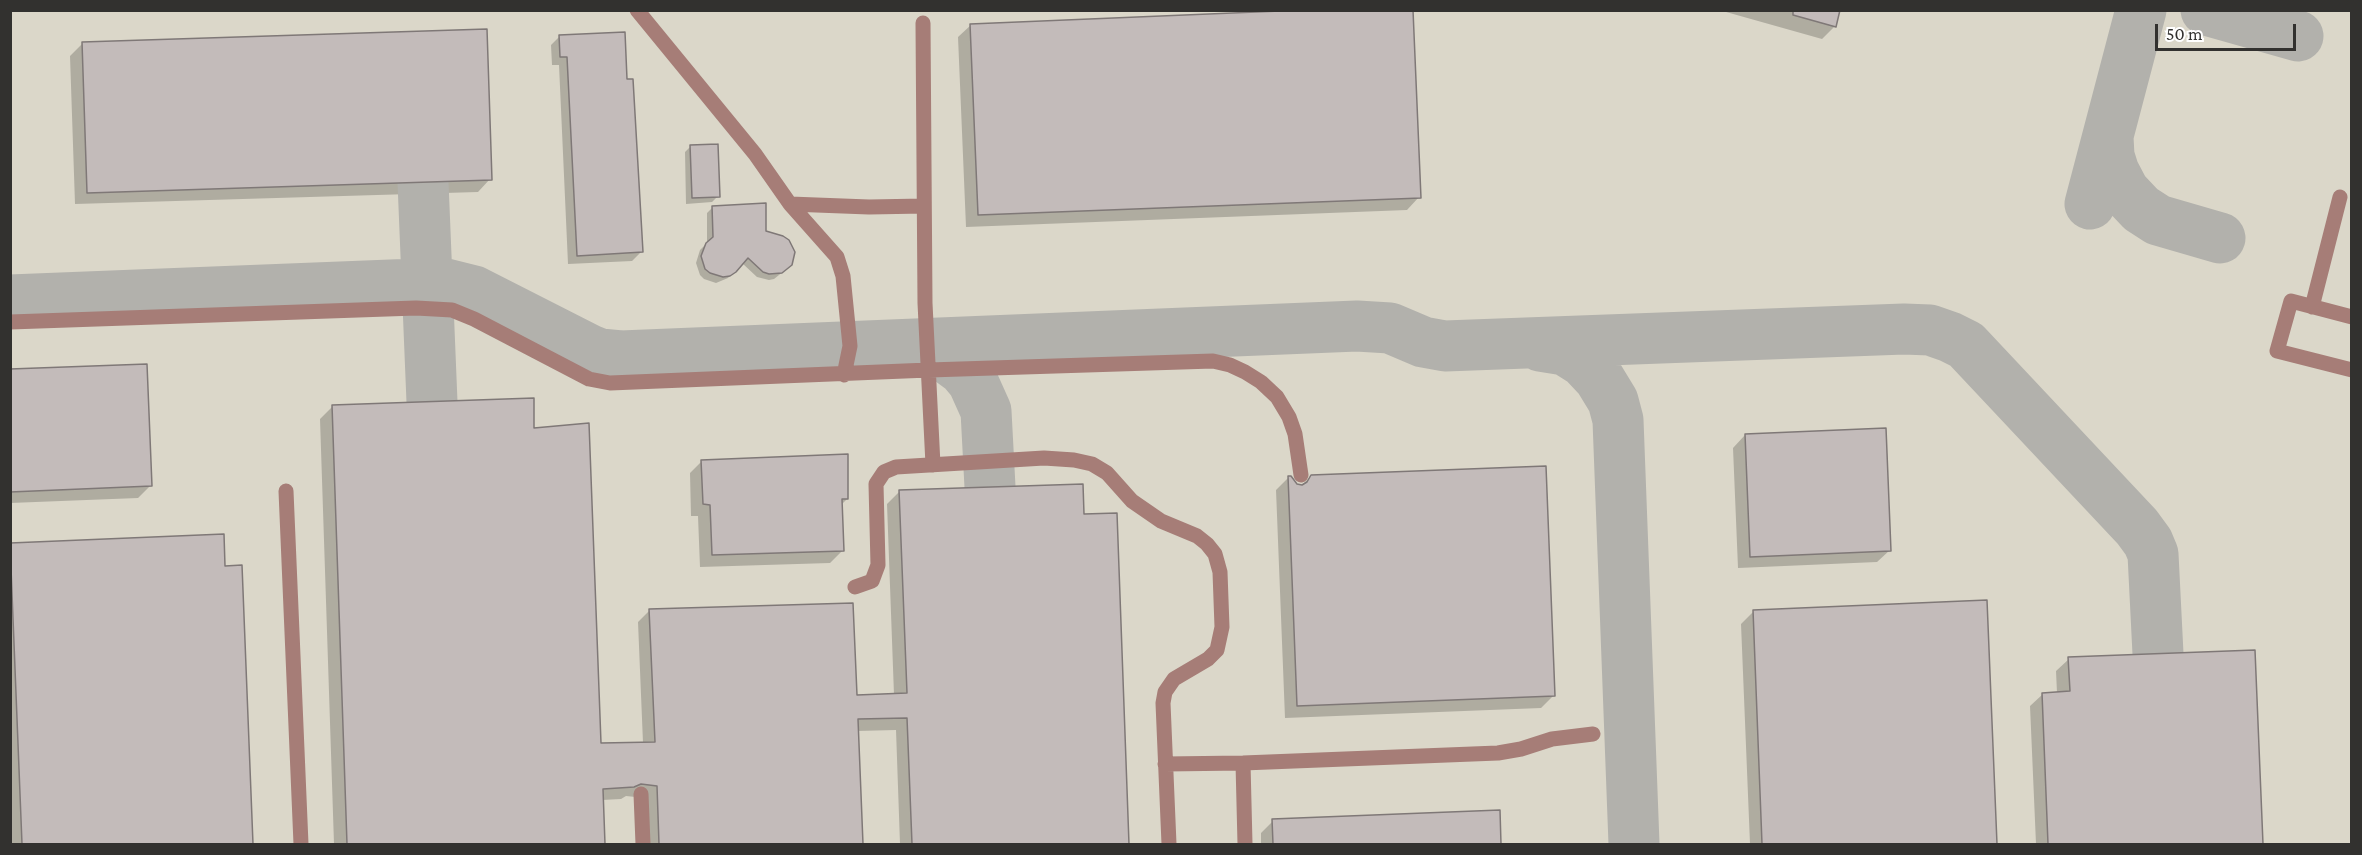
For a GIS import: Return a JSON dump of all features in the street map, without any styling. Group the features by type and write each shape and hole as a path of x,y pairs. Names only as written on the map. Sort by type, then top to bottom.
{"lane":[{"path":"637,10 754,154 790,204 837,257 843,276 850,346 844,375"},
{"path":"923,23 925,303 933,465"},
{"path":"2312,307 2340,197"},
{"path":"790,204 869,207 924,206"},
{"path":"2352,317 2291,301 2277,351 2352,370"},
{"path":"10,322 416,308 452,310 474,319 589,379 610,383 1213,361 1230,365 1261,382 1277,397 1289,417 1295,434 1301,475"},
{"path":"855,587 872,581 878,565 876,484 884,472 897,467 1044,458 1092,464 1107,473 1132,501 1161,521 1197,536 1215,554 1220,572 1222,627 1217,650 1208,659 1174,679 1166,692 1163,703 1169,844"},
{"path":"286,491 301,844"},
{"path":"1166,764 1498,753 1521,749 1552,739 1593,734"},
{"path":"1243,763 1245,844"},
{"path":"641,794 643,844"}],"shaded area":[{"path":"10,11 2351,11 2351,844 11,844"}],"building":[{"path":"1304,10 1413,10 1421,198 978,215 970,24"},
{"path":"1793,10 1840,10 1836,27 1793,15"},
{"path":"487,29 492,180 87,193 82,42"},
{"path":"625,32 627,79 633,79 643,252 577,256 567,57 560,57 559,35"},
{"path":"718,144 720,197 692,198 690,145"},
{"path":"766,203 766,231 789,240 795,252 792,265 782,273 769,274 763,272 748,258 730,276 723,277 705,269 701,256 706,243 713,237 712,206"},
{"path":"147,364 152,486 10,492 10,369"},
{"path":"534,398 534,428 589,423 601,743 655,742 649,609 853,603 857,695 907,693 899,490 1083,484 1084,514 1117,513 1129,844 912,844 907,718 858,719 863,844 659,844 657,786 641,784 634,787 603,789 605,844 347,844 332,405"},
{"path":"1886,428 1891,551 1750,557 1745,434"},
{"path":"848,454 848,499 842,499 844,551 712,555 710,505 703,504 701,460"},
{"path":"1546,466 1555,696 1297,706 1288,476 1291,476 1297,484 1302,485 1311,475"},
{"path":"224,534 225,566 242,565 253,844 22,844 10,543"},
{"path":"1987,600 1997,844 1762,844 1753,610"},
{"path":"2255,650 2263,844 2048,844 2042,693 2070,691 2068,657"},
{"path":"1500,810 1501,844 1273,844 1272,819"}],"taxiway":[{"path":"2090,204 2141,10"},
{"path":"2206,10 2298,36"},
{"path":"2108,137 2109,156 2114,172 2124,191 2141,209 2158,220 2220,238"},
{"path":"423,182 432,402"},
{"path":"10,300 442,283 474,291 590,350 600,354 621,356 1357,326 1390,328 1423,342 1445,346 1904,329 1930,330 1966,345 2137,527 2148,542 2153,554 2158,654"},
{"path":"911,345 928,348 941,354 963,370 973,382 986,411 990,487"},
{"path":"1540,346 1565,350 1584,362 1599,378 1613,401 1618,420 1634,844"}]}
